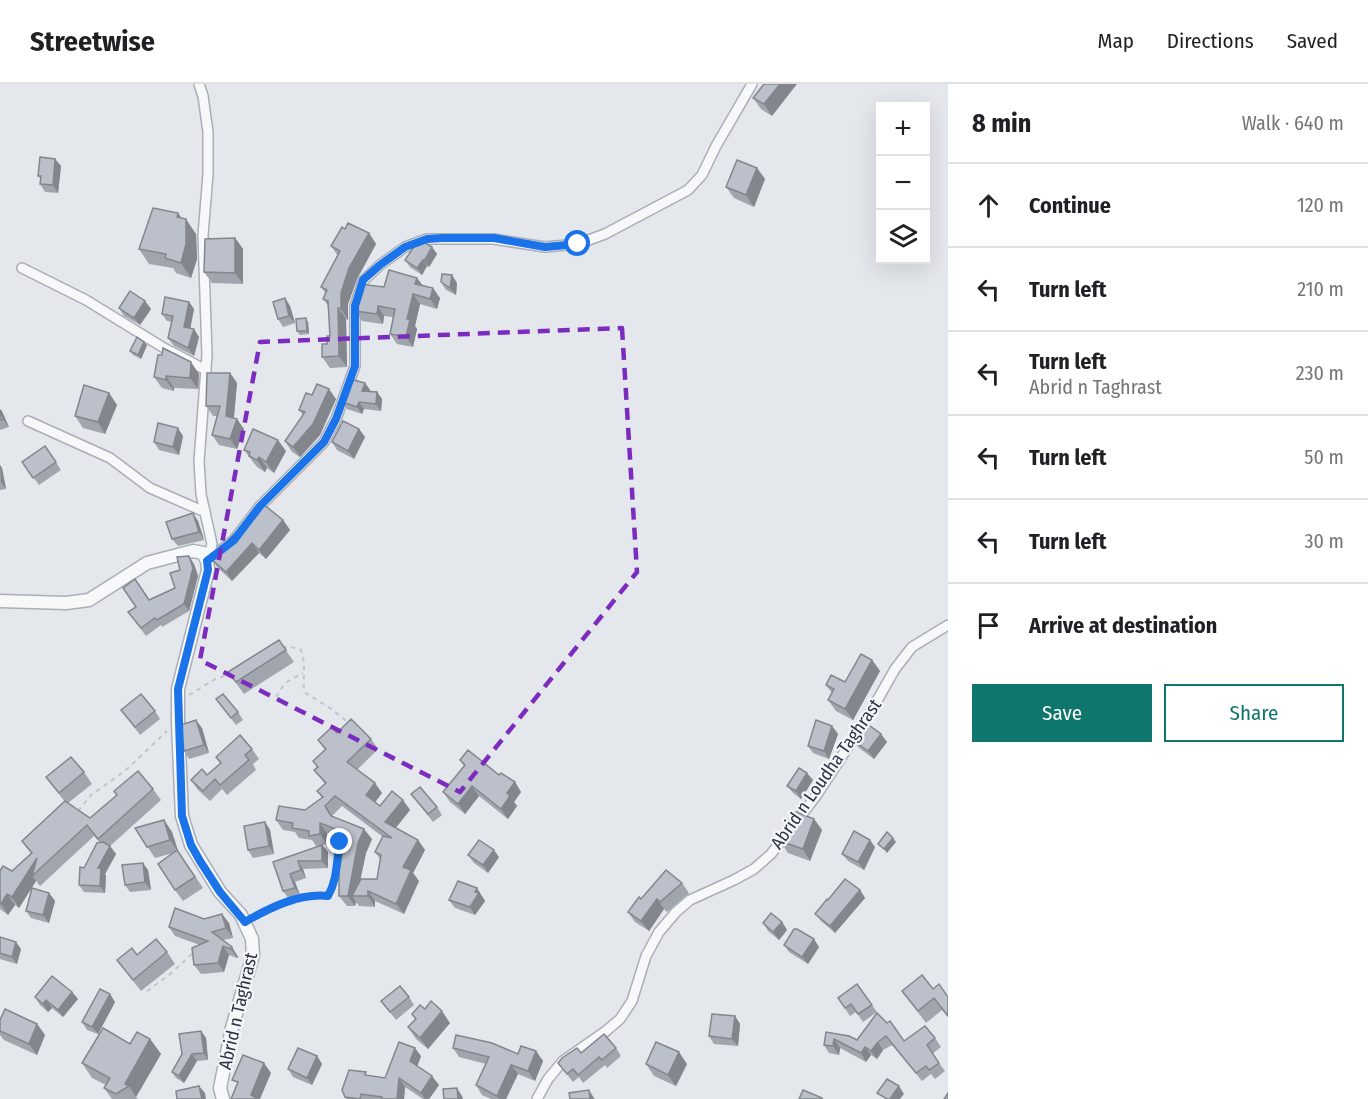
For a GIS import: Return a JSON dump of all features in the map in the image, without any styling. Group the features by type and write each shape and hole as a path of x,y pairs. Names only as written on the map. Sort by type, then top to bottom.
{"street":[{"path":"199,84 208,132 208,174 203,235 206,370 199,461 201,494 212,544 207,561"},
{"path":"207,561 234,540 260,506 324,442 336,419 355,366 355,306 363,280 380,265 405,247 427,239 494,238 545,247 578,244 605,234 688,190 702,175 752,84"},
{"path":"22,268 86,300 164,348 206,370"},
{"path":"28,421 110,458 150,488 205,512"},
{"path":"0,601 66,603 90,600 111,588 132,571 162,557 193,551 203,553 207,561"},
{"name":"Abrid n Taghrast","path":"207,561 208,570 178,689 182,816 191,845 220,892 245,922 252,939 253,955 232,1028 220,1088 223,1099"},
{"name":"Abrid n Loudha Taghrast","path":"537,1099 548,1079 563,1061 620,1019 632,1001 646,957 665,926 690,900 754,869 771,854 816,796 870,713 895,669 912,647 948,625"}],"path":[{"path":"279,651 287,646 300,650 305,662 304,692 330,708 352,726"},
{"path":"178,698 193,693 217,678 236,673"},
{"path":"276,697 285,682 303,674"},
{"path":"75,814 91,795 125,771 165,732 178,725"},
{"path":"245,922 269,908 317,894 328,896 336,878 336,860 343,836"},
{"path":"19,869 24,859 33,852"},
{"path":"147,991 198,949"}],"highlighted area":[{"path":"622,328 637,572 460,792 200,660 260,342"}],"building":[{"path":"764,84 780,84 764,104 753,98"},
{"path":"40,157 55,159 53,185 40,184 41,176 38,176"},
{"path":"737,160 757,168 746,195 726,187"},
{"path":"153,208 178,213 177,217 186,219 186,244 181,263 165,258 166,254 139,249"},
{"path":"348,223 369,233 349,268 341,293 341,309 338,308 339,356 322,357 322,344 327,344 327,336 330,336 328,301 323,299 327,290 321,287 340,251 331,246 342,227 345,229"},
{"path":"235,238 235,273 204,272 205,239"},
{"path":"420,240 432,247 417,268 405,260"},
{"path":"389,270 417,278 415,284 433,288 430,299 413,294 407,319 410,319 406,337 390,334 395,309 378,306 377,314 355,311 355,297 359,284 384,287"},
{"path":"442,274 452,275 450,288 441,282"},
{"path":"130,291 145,301 134,318 119,308"},
{"path":"165,297 189,302 184,327 194,329 188,348 168,338 173,316 162,314"},
{"path":"285,298 289,316 278,319 273,302"},
{"path":"306,318 307,331 297,331 296,319"},
{"path":"137,337 144,342 138,355 130,351"},
{"path":"163,348 191,362 190,378 166,376 166,380 154,377 158,355 162,355"},
{"path":"207,373 230,373 226,416 237,419 230,439 212,435 220,406 206,406"},
{"path":"350,379 365,383 362,391 377,392 376,404 359,402 357,407 342,402"},
{"path":"317,384 329,389 313,424 293,447 285,441 305,412 299,410 306,393 312,395"},
{"path":"84,385 109,393 98,422 75,416"},
{"path":"343,421 359,429 348,451 332,442"},
{"path":"158,423 178,428 173,447 154,442"},
{"path":"253,429 278,440 266,462 259,457 257,460 249,456 250,452 244,450"},
{"path":"45,446 56,462 33,478 22,462"},
{"path":"263,504 283,520 259,550 252,543 226,572 211,559 234,534 237,537"},
{"path":"193,513 199,532 172,539 166,522"},
{"path":"189,556 193,568 184,604 157,620 155,618 141,628 128,612 136,607 123,588 135,579 149,600 175,588 170,573 180,570 177,557"},
{"path":"279,640 286,650 236,682 228,672"},
{"path":"861,654 872,660 845,709 828,700 834,689 826,685 831,675 845,682"},
{"path":"141,694 155,711 135,727 121,710"},
{"path":"223,694 238,712 231,718 216,699"},
{"path":"351,719 371,739 347,762 375,783 366,795 380,806 392,791 403,800 385,822 418,840 403,867 411,870 396,904 368,891 368,896 352,896 361,879 377,879 381,855 375,852 383,836 392,838 335,796 325,806 331,816 364,829 358,843 348,896 339,896 339,871 346,833 320,823 320,834 309,836 309,831 292,828 293,823 276,820 279,806 305,810 323,797 317,791 326,783 314,770 318,767 313,761 326,749 318,740 332,727 337,733"},
{"path":"196,720 204,745 184,751 181,725"},
{"path":"816,720 832,726 824,751 808,746"},
{"path":"866,723 881,734 868,751 854,741"},
{"path":"240,735 252,749 245,755 249,760 220,785 215,779 203,791 191,780 202,769 207,775 221,763 216,757"},
{"path":"468,750 499,775 501,773 515,782 507,793 510,796 501,809 472,786 458,804 443,792 465,765 460,760"},
{"path":"71,757 84,772 59,793 46,777"},
{"path":"799,768 807,773 796,791 787,786"},
{"path":"138,771 153,789 98,839 87,825 32,876 37,858 12,897 7,894 0,903 0,871 3,866 12,871 32,853 22,841 65,801 90,818 117,795 114,791"},
{"path":"420,787 437,807 428,814 411,794"},
{"path":"796,812 814,819 803,849 780,841 787,823 790,818 793,819"},
{"path":"164,820 170,840 147,847 135,828"},
{"path":"265,822 269,846 248,850 244,826"},
{"path":"854,831 870,840 858,862 842,854"},
{"path":"887,832 893,838 884,849 878,844"},
{"path":"479,840 494,850 483,865 468,855"},
{"path":"103,842 110,846 98,868 101,868 100,886 79,885 80,867 84,868 97,843"},
{"path":"322,845 322,861 298,861 301,870 290,874 295,888 283,891 273,862"},
{"path":"177,850 195,877 175,890 158,864"},
{"path":"143,863 145,882 125,885 122,865"},
{"path":"666,870 682,883 660,902 657,899 641,921 628,912 639,897 641,899"},
{"path":"845,879 860,890 830,926 815,914"},
{"path":"458,881 477,888 475,892 479,893 470,907 449,900"},
{"path":"32,888 49,893 43,915 26,911"},
{"path":"175,908 204,919 222,914 226,928 212,932 232,947 231,949 223,946 218,963 194,965 192,948 208,941 169,927"},
{"path":"771,913 782,922 773,932 763,923"},
{"path":"794,929 814,939 802,957 784,945"},
{"path":"0,937 16,942 12,957 0,953"},
{"path":"156,939 167,952 133,980 117,960 132,948 137,955"},
{"path":"922,975 933,989 939,984 948,997 948,1016 934,998 918,1011 902,991"},
{"path":"52,976 72,992 58,1010 46,1000 43,1004 35,997"},
{"path":"857,984 872,1005 858,1014 851,1004 845,1008 838,998"},
{"path":"400,986 409,997 390,1012 381,1001"},
{"path":"100,989 110,994 92,1027 82,1022"},
{"path":"431,1001 442,1011 420,1038 408,1027 416,1019 412,1014 420,1005 425,1009"},
{"path":"5,1009 37,1024 29,1044 0,1031 0,1020"},
{"path":"877,1013 887,1023 890,1021 904,1041 925,1026 935,1038 927,1045 939,1063 929,1070 926,1066 916,1073 886,1036 871,1051 865,1047 861,1053 834,1039 833,1046 824,1045 826,1032 849,1036 857,1040"},
{"path":"712,1014 735,1016 732,1039 709,1036"},
{"path":"103,1028 130,1044 137,1032 150,1039 125,1084 129,1086 116,1094 104,1088 110,1078 82,1063"},
{"path":"201,1031 204,1053 192,1054 179,1076 172,1072 182,1054 179,1034"},
{"path":"604,1034 616,1048 602,1060 599,1057 578,1075 573,1069 567,1074 558,1063 562,1058 577,1048 581,1053"},
{"path":"456,1035 492,1043 518,1054 521,1046 536,1051 528,1071 511,1065 497,1096 476,1085 489,1057 453,1048"},
{"path":"399,1042 415,1048 410,1061 432,1076 421,1093 399,1078 397,1099 382,1099 382,1097 361,1094 360,1099 345,1097 342,1090 349,1070 385,1078"},
{"path":"656,1042 679,1052 668,1075 646,1064"},
{"path":"298,1048 317,1056 307,1078 288,1069"},
{"path":"243,1055 264,1063 251,1095 258,1099 231,1099 238,1082 232,1080"},
{"path":"887,1079 899,1086 890,1099 877,1093"},
{"path":"199,1086 202,1099 177,1099 176,1091"},
{"path":"457,1088 458,1099 444,1099 443,1089"},
{"path":"589,1090 590,1099 570,1099 569,1093"},
{"path":"803,1090 822,1098 822,1099 799,1099"}],"route":[{"path":"340,842 336,860 336,878 328,896 317,894 269,908 245,922 220,892 191,845 182,816 178,689 208,570 207,561 234,540 260,506 324,442 336,419 355,366 355,306 363,280 380,265 405,247 427,239 494,238 545,247 578,244"}]}
